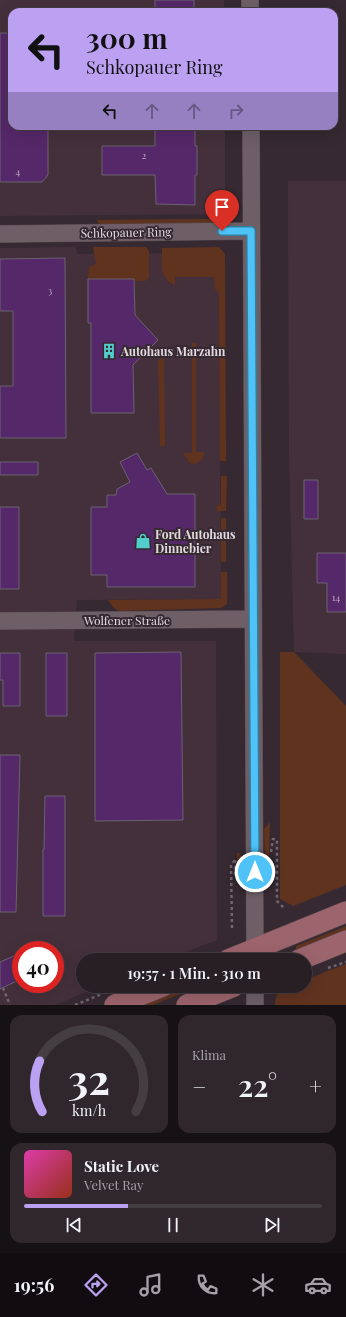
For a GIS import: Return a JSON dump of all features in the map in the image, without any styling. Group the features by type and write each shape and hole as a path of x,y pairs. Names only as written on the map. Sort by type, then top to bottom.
{"main road":[{"path":"257,953 346,912"},
{"path":"312,955 346,941"},
{"path":"110,999 134,993"},
{"path":"187,1005 217,993"}],"street":[{"path":"251,130 255,953"},
{"name":"Schkopauer Ring","path":"0,234 251,231"},
{"name":"Wolfener Straße","path":"0,621 254,619"},
{"path":"255,993 255,1005"}],"path":[{"path":"273,839 277,840 277,901 285,909"},
{"path":"232,928 231,865 235,860"},
{"path":"2,988 10,1005"},
{"path":"75,1005 110,999"}],"shaded area":[{"path":"0,0 224,0 224,8 8,8 8,130 225,130 225,209 218,214 0,216"},
{"path":"288,181 346,181 346,654 294,652 289,456"},
{"path":"216,219 216,224 99,224 97,220"},
{"path":"76,247 77,254 219,253 221,599 77,600 74,641 216,641 217,940 183,953 76,953 76,993 84,993 55,1005 0,1005 0,248"},
{"path":"93,247 146,247 149,251 149,278 145,281 134,281 134,279 88,279 89,267 96,264"},
{"path":"219,247 225,254 226,461 220,461 219,293 215,289 214,277 175,277 175,285 166,278 162,270 162,248"},
{"path":"192,343 196,343 196,452 204,452 203,459 195,464 190,463 183,453 192,453"},
{"path":"164,357 165,446 160,446 158,361"},
{"path":"221,476 227,476 226,511 217,511 216,506 221,505"},
{"path":"221,518 226,518 226,562 221,562"},
{"path":"221,572 227,572 227,604 221,608 118,611 108,600 221,599"},
{"path":"280,652 294,652 346,706 346,885 293,906 280,899"},
{"path":"269,823 269,857 265,857 264,829"},
{"path":"237,853 239,853 244,859 244,886 242,886 237,873"},
{"path":"346,926 346,934 298,953 296,953 296,946"},
{"path":"346,964 346,1005 275,1005 279,993 312,993 312,977"},
{"path":"164,993 183,993 153,1005 134,1005"}],"building":[{"path":"155,0 194,0 194,8 155,8"},
{"path":"0,33 8,33 8,130 48,130 48,175 42,182 0,182"},
{"path":"155,130 195,130 195,146 197,146 197,175 195,175 195,205 156,204 155,175 102,175 102,146 155,146"},
{"path":"65,258 66,438 0,438 0,386 13,386 13,311 0,311 0,259"},
{"name":"Autohaus Marzahn","path":"88,279 134,279 135,315 158,340 133,365 134,413 91,413 91,323 88,323"},
{"name":"Ford Autohaus Dinnebier","path":"137,453 147,470 151,468 167,494 195,494 195,587 107,587 107,575 91,575 91,507 107,507 107,495 116,495 117,489 130,482 120,462"},
{"path":"0,462 38,462 38,475 0,475"},
{"path":"304,480 318,480 318,519 304,519"},
{"path":"0,507 19,507 19,589 0,589"},
{"path":"317,553 346,553 346,612 327,612 327,583 317,583"},
{"path":"181,652 183,820 95,821 95,653"},
{"path":"0,653 20,653 20,706 3,706 3,680 0,680"},
{"path":"46,653 67,653 67,716 46,716"},
{"path":"0,755 20,755 16,912 0,912"},
{"path":"45,796 65,796 65,916 43,916"},
{"path":"12,957 12,983 0,989 0,962"}],"place":[{"name":"Autohaus Marzahn","path":"109,351"},
{"name":"Ford Autohaus Dinnebier","path":"143,541"}],"route":[{"path":"222,231 251,231 255,872"}]}
